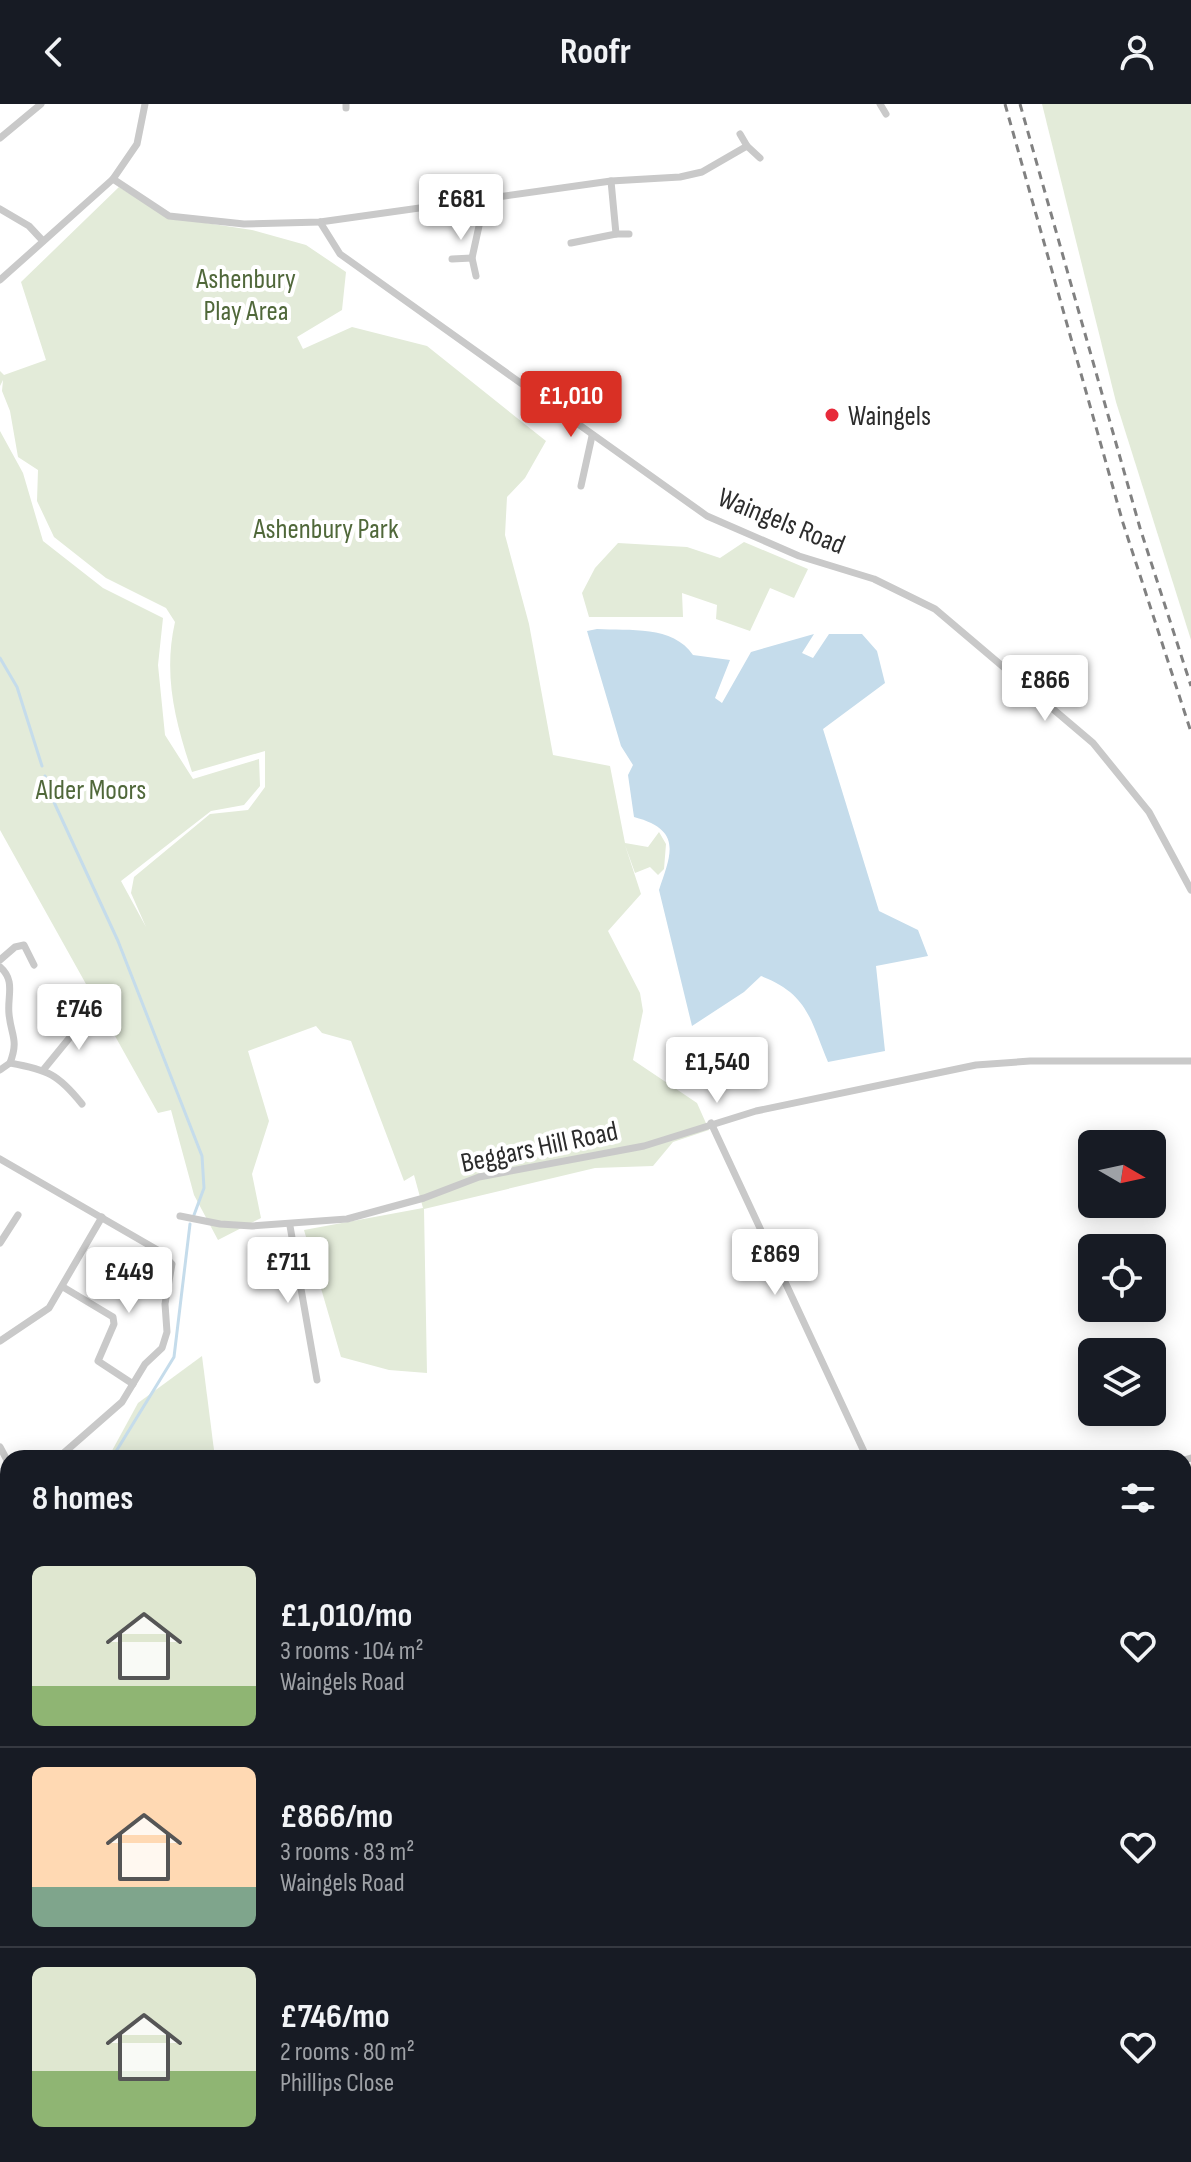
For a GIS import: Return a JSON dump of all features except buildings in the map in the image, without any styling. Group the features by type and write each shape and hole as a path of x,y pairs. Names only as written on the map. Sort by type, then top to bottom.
{"street":[{"path":"23,104 31,110"},
{"path":"0,138 41,104"},
{"path":"0,280 113,179 137,144 145,104"},
{"path":"880,104 886,114"},
{"path":"740,134 760,158"},
{"path":"113,179 169,216 244,224 320,222 611,181 680,177 702,172 747,146"},
{"path":"611,181 616,234"},
{"path":"474,202 479,226 472,258 476,276"},
{"path":"0,209 29,226 43,241"},
{"name":"Waingels Road","path":"320,222 340,254 707,516 799,556 874,579 935,609 1093,743 1149,812 1191,890"},
{"path":"571,243 629,234"},
{"path":"452,259 472,258"},
{"path":"581,486 592,436"},
{"path":"0,960 15,947 27,942 34,965"},
{"path":"0,967 7,973 11,990 9,1015 16,1034 10,1063 0,1070"},
{"path":"44,1069 71,1036 66,1023"},
{"name":"Beggars Hill Road","path":"180,1216 220,1224 290,1226 347,1219 424,1198 479,1177 644,1146 711,1123 841,1091 976,1065 1030,1061 1191,1061"},
{"path":"10,1063 44,1069 63,1080 82,1104"},
{"path":"711,1123 863,1450"},
{"path":"0,1159 161,1252 172,1264 165,1304 165,1343 145,1364 122,1402 67,1450"},
{"path":"0,1243 18,1215"},
{"path":"0,1341 45,1313 102,1217"},
{"path":"290,1226 317,1380"},
{"path":"63,1287 113,1317 114,1324 98,1361 133,1384"}],"green space":[{"path":"1042,104 1191,104 1191,640 1116,402"},
{"name":"Ashenbury Park","path":"119,187 167,217 252,230 306,245 346,272 342,310 297,337 303,349 352,327 427,346 546,441 525,478 507,497 505,535 529,624 553,755 610,766 625,843 648,847 659,832 666,844 664,869 658,875 650,867 635,873 625,845 641,894 608,931 640,993 643,1011 633,1060 697,1103 709,1130 673,1142 653,1166 595,1168 424,1209 427,1373 389,1370 341,1357 304,1230 423,1208 414,1175 404,1181 351,1041 322,1033 316,1026 248,1051 269,1121 252,1174 261,1218 218,1240 194,1195 171,1110 158,1113 0,830 0,431 23,473 43,541 103,588 163,618 158,665 165,735 193,779 259,759 260,786 244,805 211,811 121,881 146,927 131,893 134,877 210,814 248,810 265,787 265,751 192,772 173,698 170,661 175,622 166,608 106,578 54,537 37,501 38,470 18,457 10,411 2,391 3,380 0,386 0,371 4,375 46,360 21,282"},
{"path":"744,542 808,569 794,598 770,588 750,631 716,619 717,605 682,593 683,617 589,617 582,593 595,568 618,543 687,547 720,558"},
{"path":"202,1356 214,1450 112,1450 138,1403"}],"water":[{"path":"587,631 662,634 684,645 693,655 730,660 715,698 722,703 751,652 814,634 802,653 813,658 829,634 862,634 877,651 885,683 823,729 879,911 918,930 928,956 876,966 885,1051 828,1062 811,1021 798,1000 777,983 761,976 744,992 692,1026 659,890 669,855 667,836 650,822 634,817 628,775 633,765 621,746"}],"waterway":[{"path":"0,658 17,687 42,766"},
{"path":"45,776 118,941 202,1156 204,1188 194,1215"},
{"path":"117,1450 174,1357 190,1224"}],"railway":[{"path":"1005,104 1123,523 1191,732"},
{"path":"1020,104 1140,528 1191,686"}],"place":[{"name":"Waingels","path":"832,415"}],"park label":[{"name":"Ashenbury Play Area","path":"246,294"},
{"name":"Alder Moors","path":"91,789"}]}
